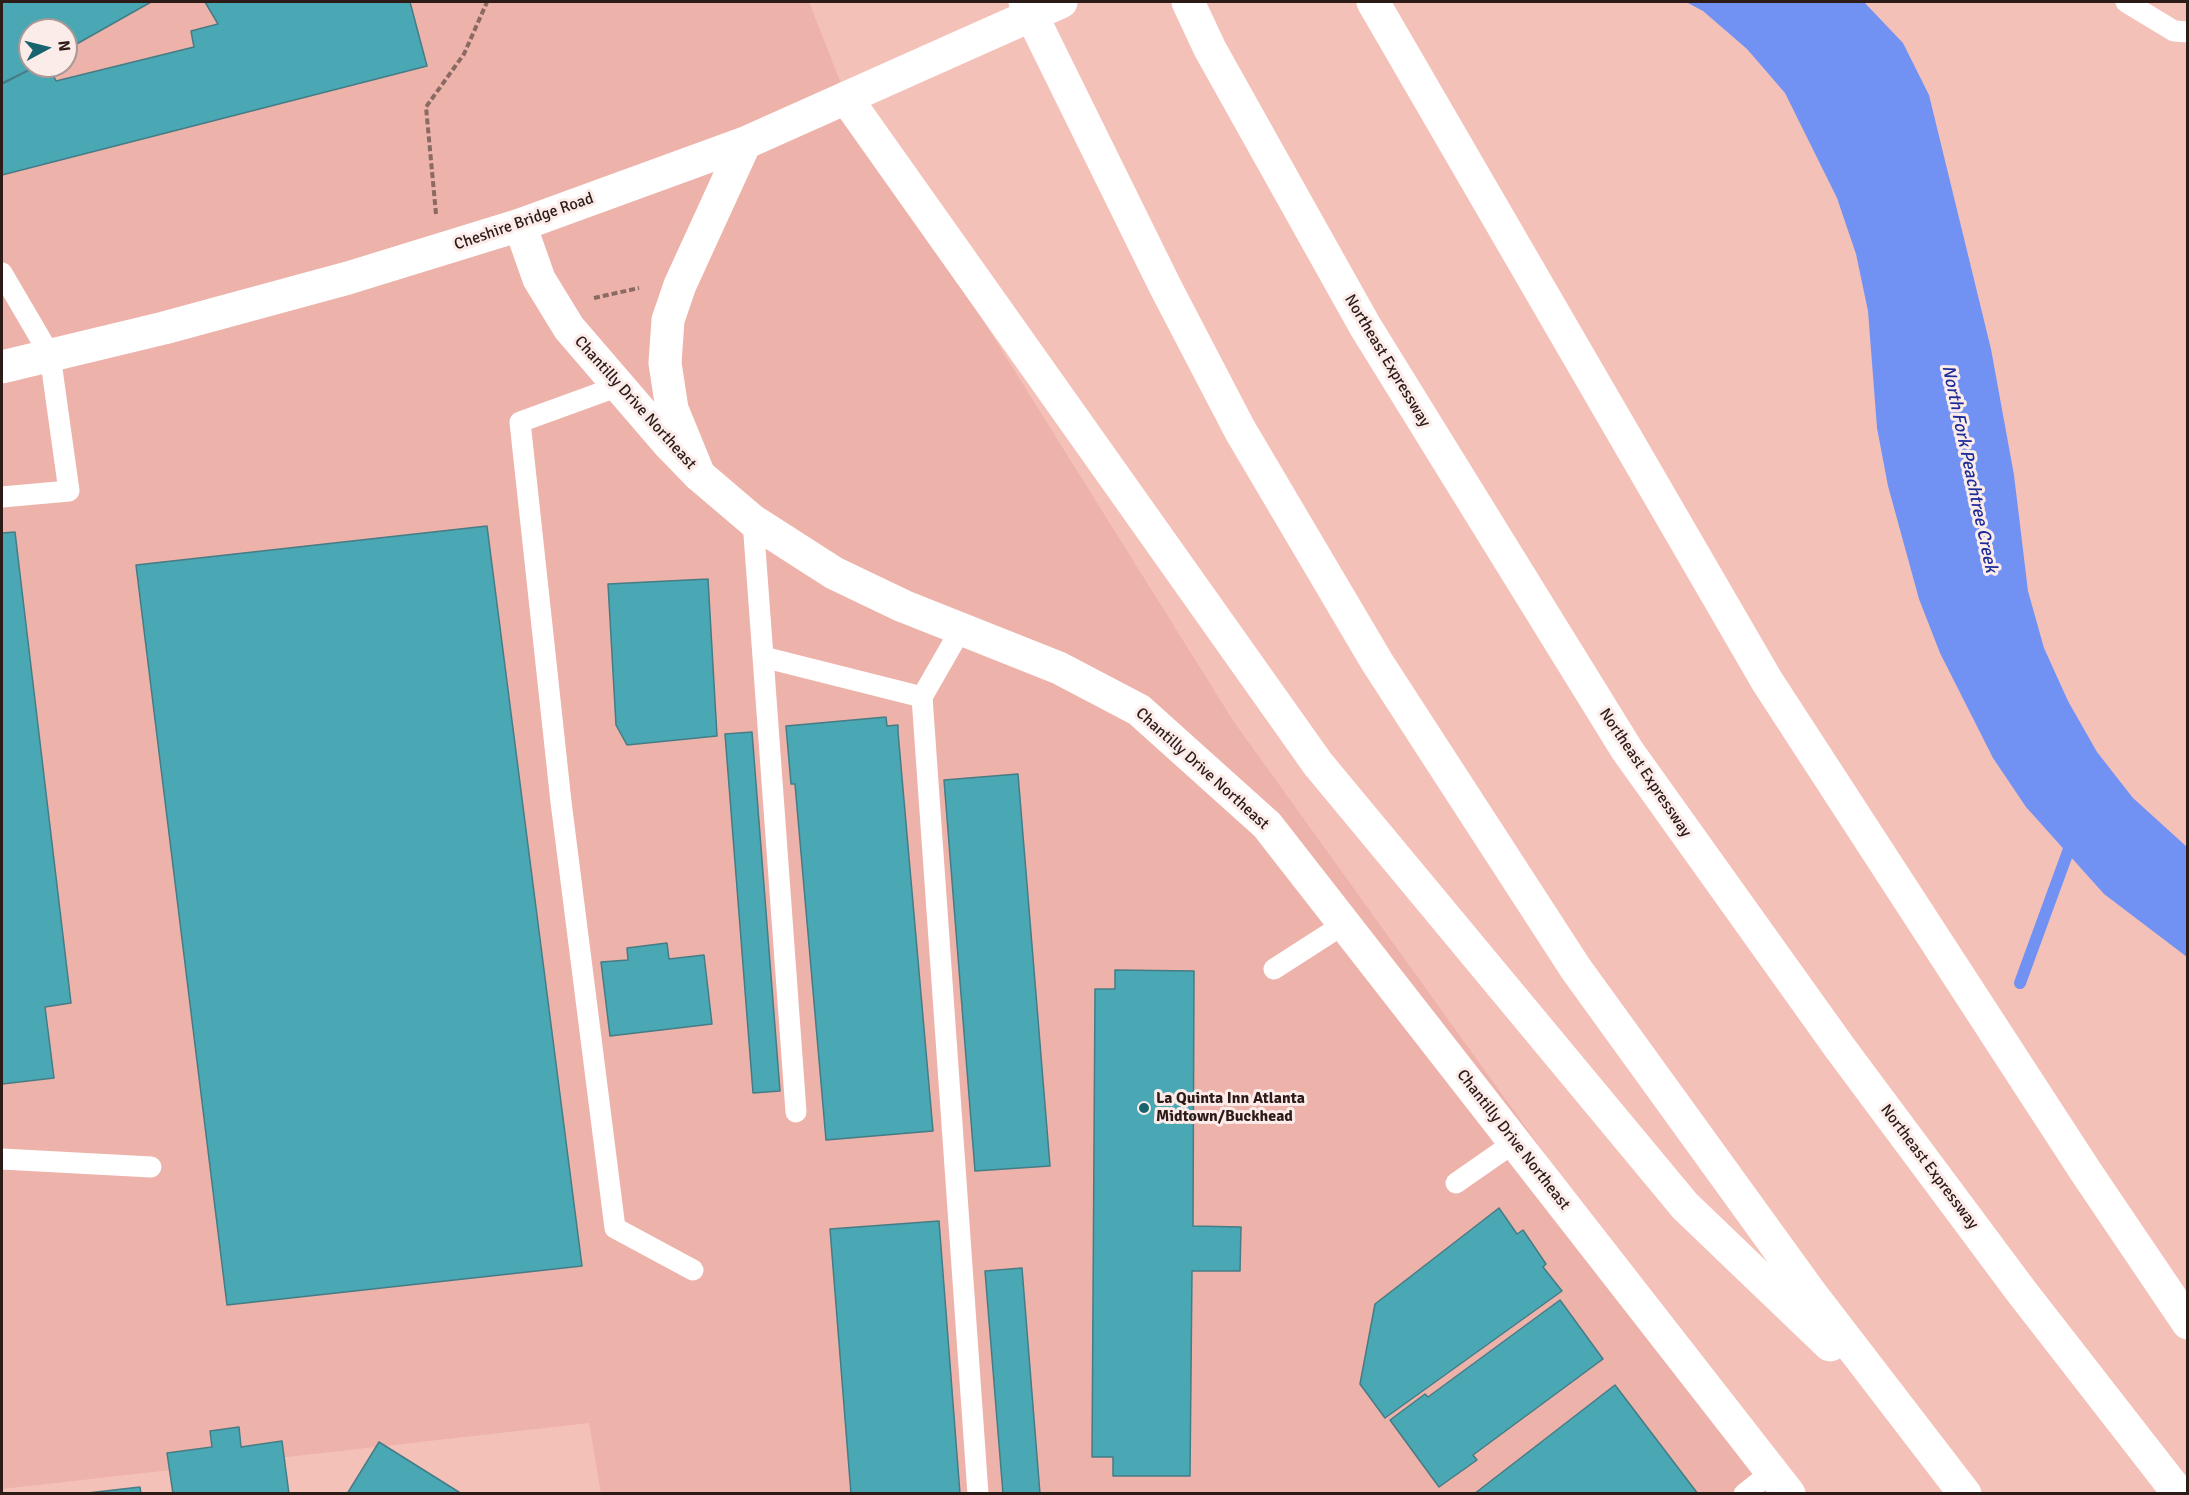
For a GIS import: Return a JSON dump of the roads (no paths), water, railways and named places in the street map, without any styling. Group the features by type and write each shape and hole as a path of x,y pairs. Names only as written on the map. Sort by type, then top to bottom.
{"main road":[{"name":"Cheshire Bridge Road","path":"2,367 330,284 519,225 745,143 846,99 1025,9 1061,2"},
{"name":"Northeast Expressway","path":"1188,2 1210,49 1365,326 1627,750 1909,1142 2021,1291 2179,1494"},
{"path":"1373,2 1767,681 2187,1323"},
{"path":"1025,9 1240,430 1383,672 1576,969 1729,1183 1965,1494"},
{"path":"846,99 1318,764 1685,1206 1906,1419"},
{"path":"699,475 672,410 665,363 668,320 680,285 745,143"},
{"name":"Chantilly Drive Northeast","path":"519,225 539,279 569,328 699,475 753,520 834,573 903,606 1059,668 1138,710 1268,825 1780,1483"}],"lane":[{"path":"2126,2 2174,31 2187,32"},
{"path":"2,273 50,355 69,491 2,497"},
{"path":"619,387 520,422 561,802 615,1228 693,1270"},
{"path":"753,520 796,1112"},
{"path":"961,629 922,698 978,1494"},
{"path":"763,657 922,698"},
{"path":"1274,969 1344,924"},
{"path":"1456,1183 1515,1143"},
{"path":"2,1159 151,1167"},
{"path":"1744,1494 1780,1483"}],"water":[{"name":"North Fork Peachtree Creek","path":"1686,2 1864,2 1903,43 1929,95 1991,349 2014,475 2028,591 2044,648 2068,701 2097,752 2133,798 2187,847 2187,957 2104,894 2026,807 1993,758 1940,653 1919,599 1888,486 1877,428 1868,311 1856,254 1837,198 1785,93 1747,49 1703,11"}],"waterway":[{"path":"2020,983 2073,838"}],"place":[{"name":"La Quinta Inn Atlanta Midtown/Buckhead","path":"1144,1108"}]}
